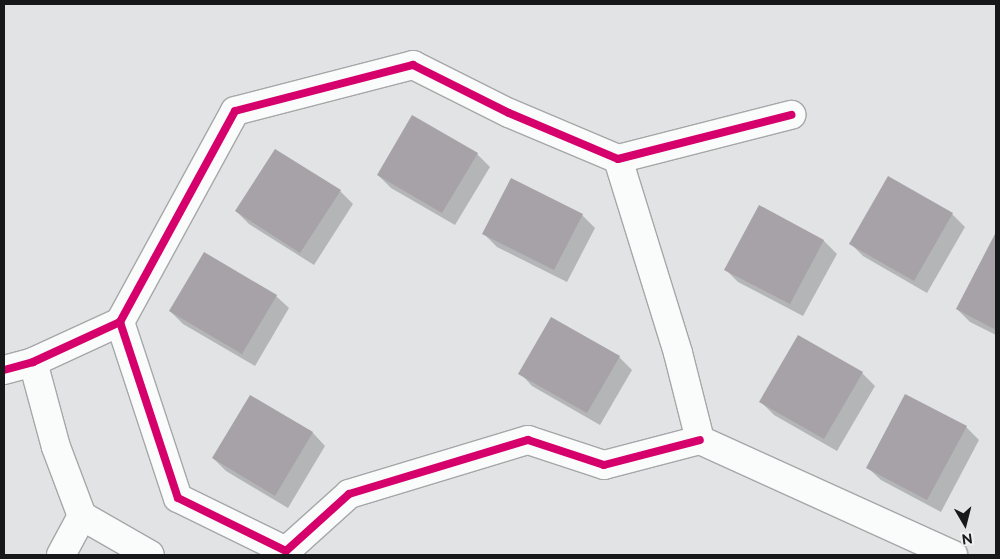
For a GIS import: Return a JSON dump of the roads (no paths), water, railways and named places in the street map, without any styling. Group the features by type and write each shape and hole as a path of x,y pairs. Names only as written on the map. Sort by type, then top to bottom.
{"street":[{"path":"4,370 33,362 120,322 235,111 413,65 509,113 618,159 791,115"},
{"path":"618,159 678,353 700,440"},
{"path":"120,322 178,498 286,552 349,494 528,440 604,465 700,440 953,555"},
{"path":"33,362 56,447 82,516 150,555"},
{"path":"61,555 82,516"}]}
